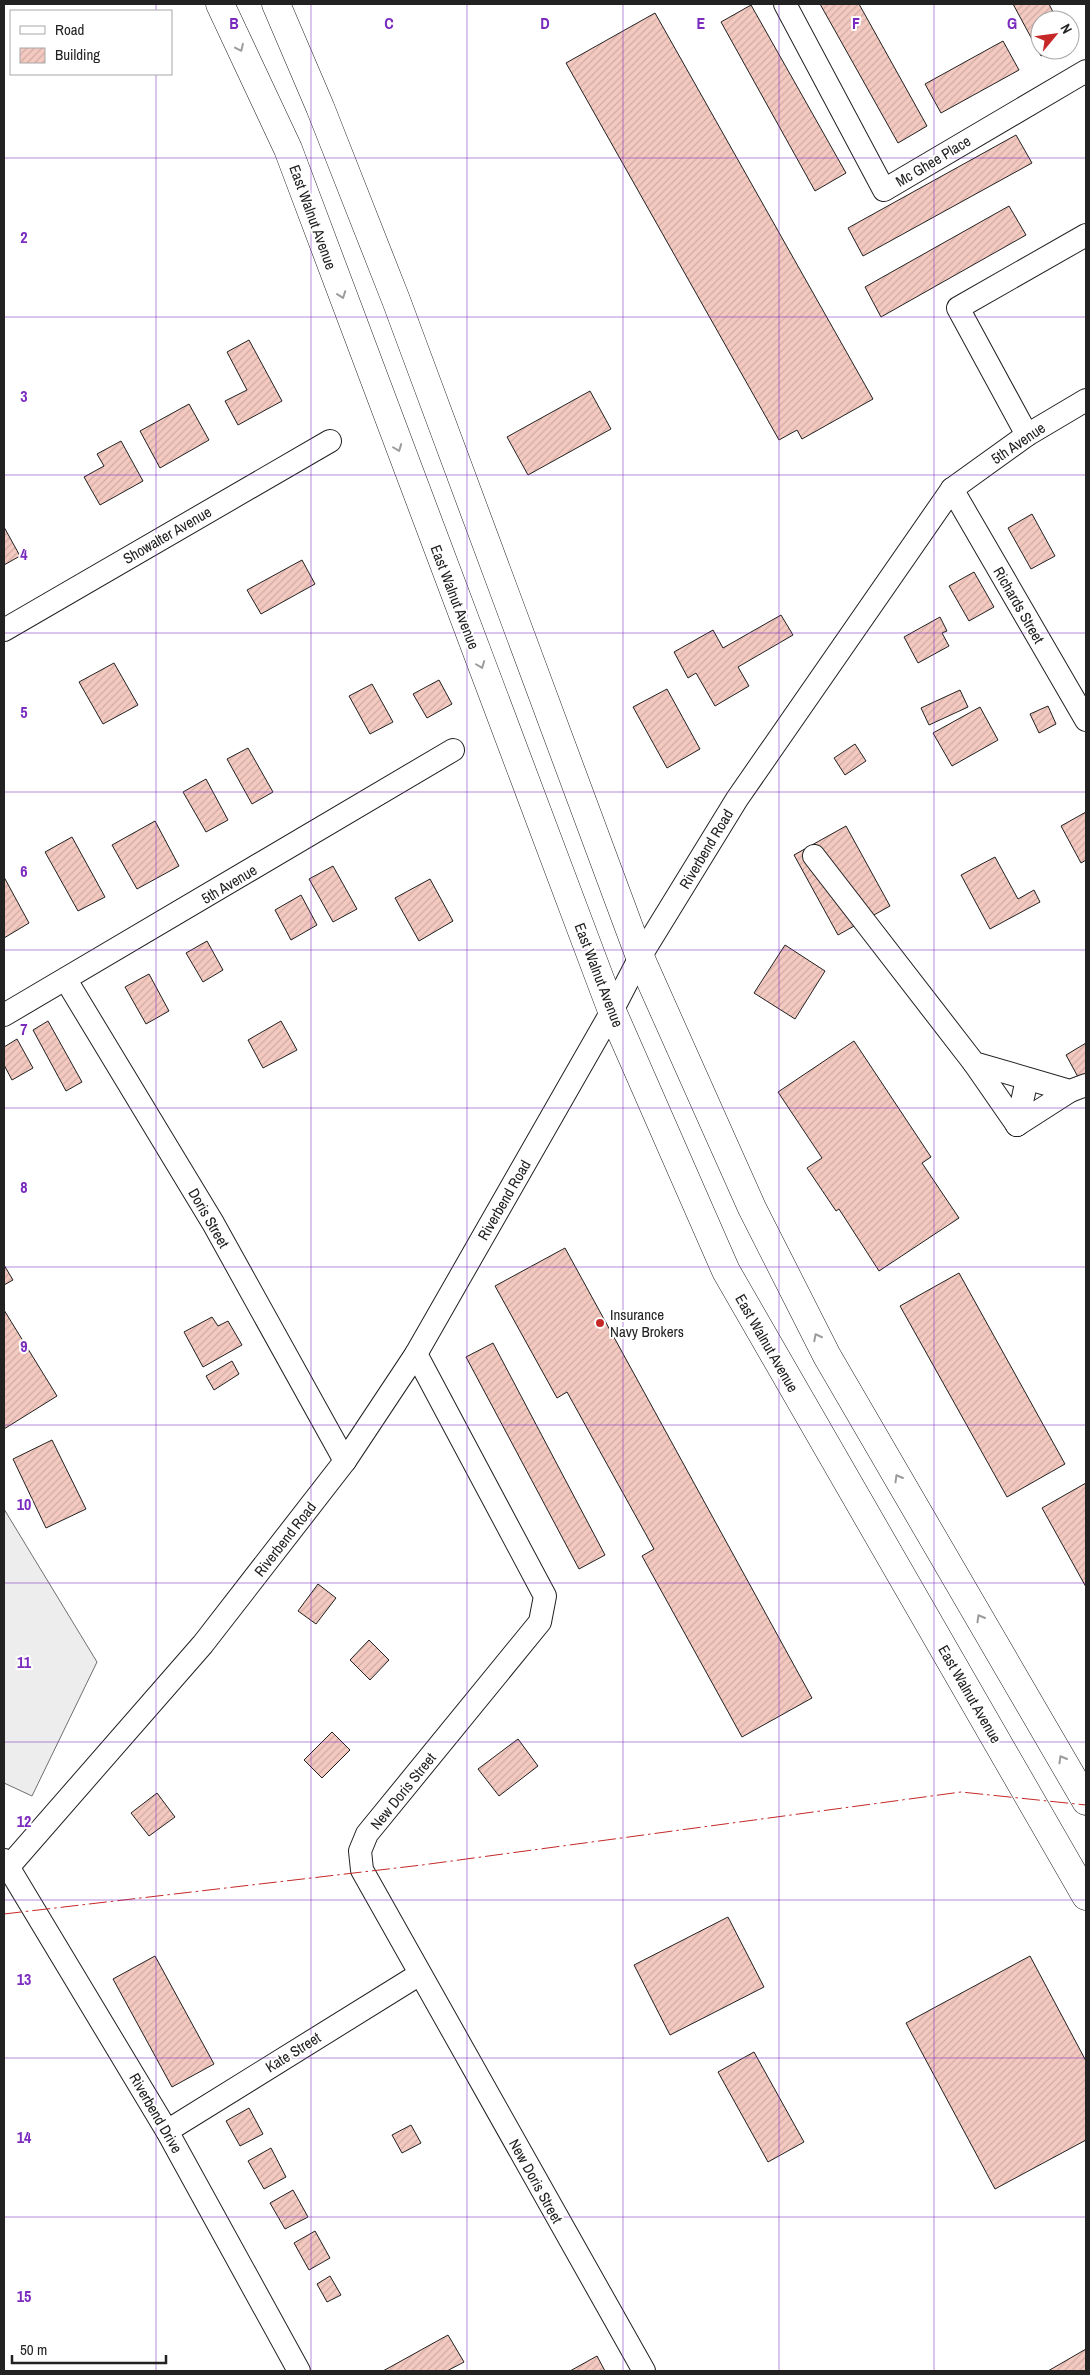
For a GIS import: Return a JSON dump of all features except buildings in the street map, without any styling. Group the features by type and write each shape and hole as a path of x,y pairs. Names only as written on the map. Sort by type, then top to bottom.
{"main road":[{"name":"East Walnut Avenue","path":"220,4 288,149 612,1011 726,1271 1086,1896"},
{"path":"276,4 320,107 396,300 640,957 752,1208 827,1356 1086,1801"}],"street":[{"name":"Mc Ghee Place","path":"786,4 884,190 1086,71"},
{"path":"1027,435 958,308 1086,235"},
{"name":"5th Avenue","path":"952,489 1027,435 1086,400"},
{"name":"Showalter Avenue","path":"4,630 330,441"},
{"name":"Riverbend Road","path":"5,1867 204,1644 346,1461 416,1354 612,1011 640,957 736,799 952,489"},
{"name":"Richards Street","path":"952,489 1086,720"},
{"name":"5th Avenue","path":"4,1015 453,750"},
{"path":"814,856 974,1064 1017,1125"},
{"name":"Doris Street","path":"66,980 212,1223 346,1461"},
{"path":"974,1064 1027,1079 1078,1088"},
{"path":"1017,1125 1027,1079"},
{"path":"1017,1125 1078,1088"},
{"name":"New Doris Street","path":"416,1354 545,1596 540,1622 367,1834 360,1851 362,1870 644,2371"},
{"name":"Riverbend Drive","path":"5,1867 167,2131 299,2371"},
{"name":"Kate Street","path":"167,2131 420,1974"}],"shaded area":[{"path":"4,1509 97,1662 32,1796 4,1783"}],"power":[{"path":"4,1914 422,1865 961,1792 1086,1805"}],"place":[{"name":"Insurance Navy Brokers","path":"600,1323"}]}
